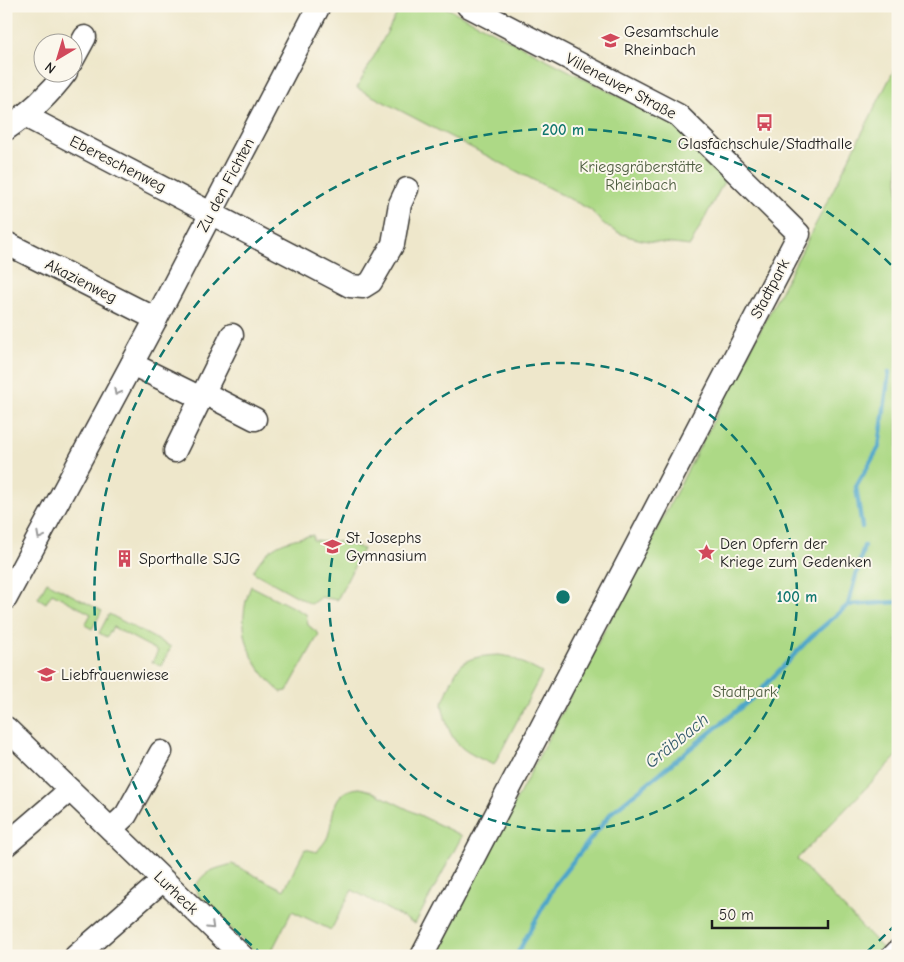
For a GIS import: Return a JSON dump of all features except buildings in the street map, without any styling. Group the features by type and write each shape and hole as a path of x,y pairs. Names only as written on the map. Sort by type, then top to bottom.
{"street":[{"name":"Zu den Fichten","path":"6,598 156,319 319,6"},
{"name":"Villeneuver Straße","path":"468,6 678,115 799,234"},
{"path":"82,43 85,37"},
{"path":"6,128 25,116 47,96 58,82"},
{"name":"Ebereschenweg","path":"25,116 350,286 363,287 371,282 393,244 400,204 407,190"},
{"name":"Stadtpark","path":"422,956 799,234"},
{"name":"Akazienweg","path":"6,243 156,319"},
{"path":"175,451 232,335"},
{"path":"132,364 255,419"},
{"name":"Lurheck","path":"6,728 242,956"},
{"path":"111,829 126,815 161,752"},
{"path":"6,845 70,790"},
{"path":"76,956 162,880"},
{"path":"893,956 898,951"}],"green space":[{"name":"Kriegsgräberstätte Rheinbach","path":"401,6 443,6 678,127 727,176 690,246 649,241 623,235 600,221 591,210 357,88"},
{"name":"Stadtpark","path":"898,62 898,755 797,859 885,951 880,956 435,956 822,212"},
{"path":"313,535 313,540 344,542 363,549 337,600 321,597 311,604 253,572 265,555 278,545"},
{"path":"47,582 102,611 92,629 85,625 91,614 52,593 46,603 38,598"},
{"path":"251,586 306,614 308,625 319,634 287,691 281,692 260,670 247,644 244,616"},
{"path":"109,614 171,647 161,666 152,662 158,651 113,627 107,637 99,633"},
{"path":"499,655 511,657 542,673 494,765 457,744 448,728 442,704 460,666 473,658"},
{"path":"360,788 371,791 462,836 415,924 352,890 331,930 292,911 269,956 259,956 199,897 196,886 199,881 207,873 232,864 284,890 305,849 317,852 326,840 335,804 339,798 343,793"}],"waterway":[{"path":"862,527 856,487 879,447 889,372"},
{"path":"848,605 864,546"},
{"name":"Gräbbach","path":"516,956 556,883 612,812 755,696 811,637 848,605 898,602"}],"place":[{"name":"Gesamtschule Rheinbach","path":"610,41"},
{"name":"Glasfachschule/Stadthalle","path":"765,122"},
{"name":"St. Josephs Gymnasium","path":"332,547"},
{"name":"Den Opfern der Kriege zum Gedenken","path":"706,553"},
{"name":"Sporthalle SJG","path":"125,559"},
{"name":"Liebfrauenwiese","path":"47,675"}]}
